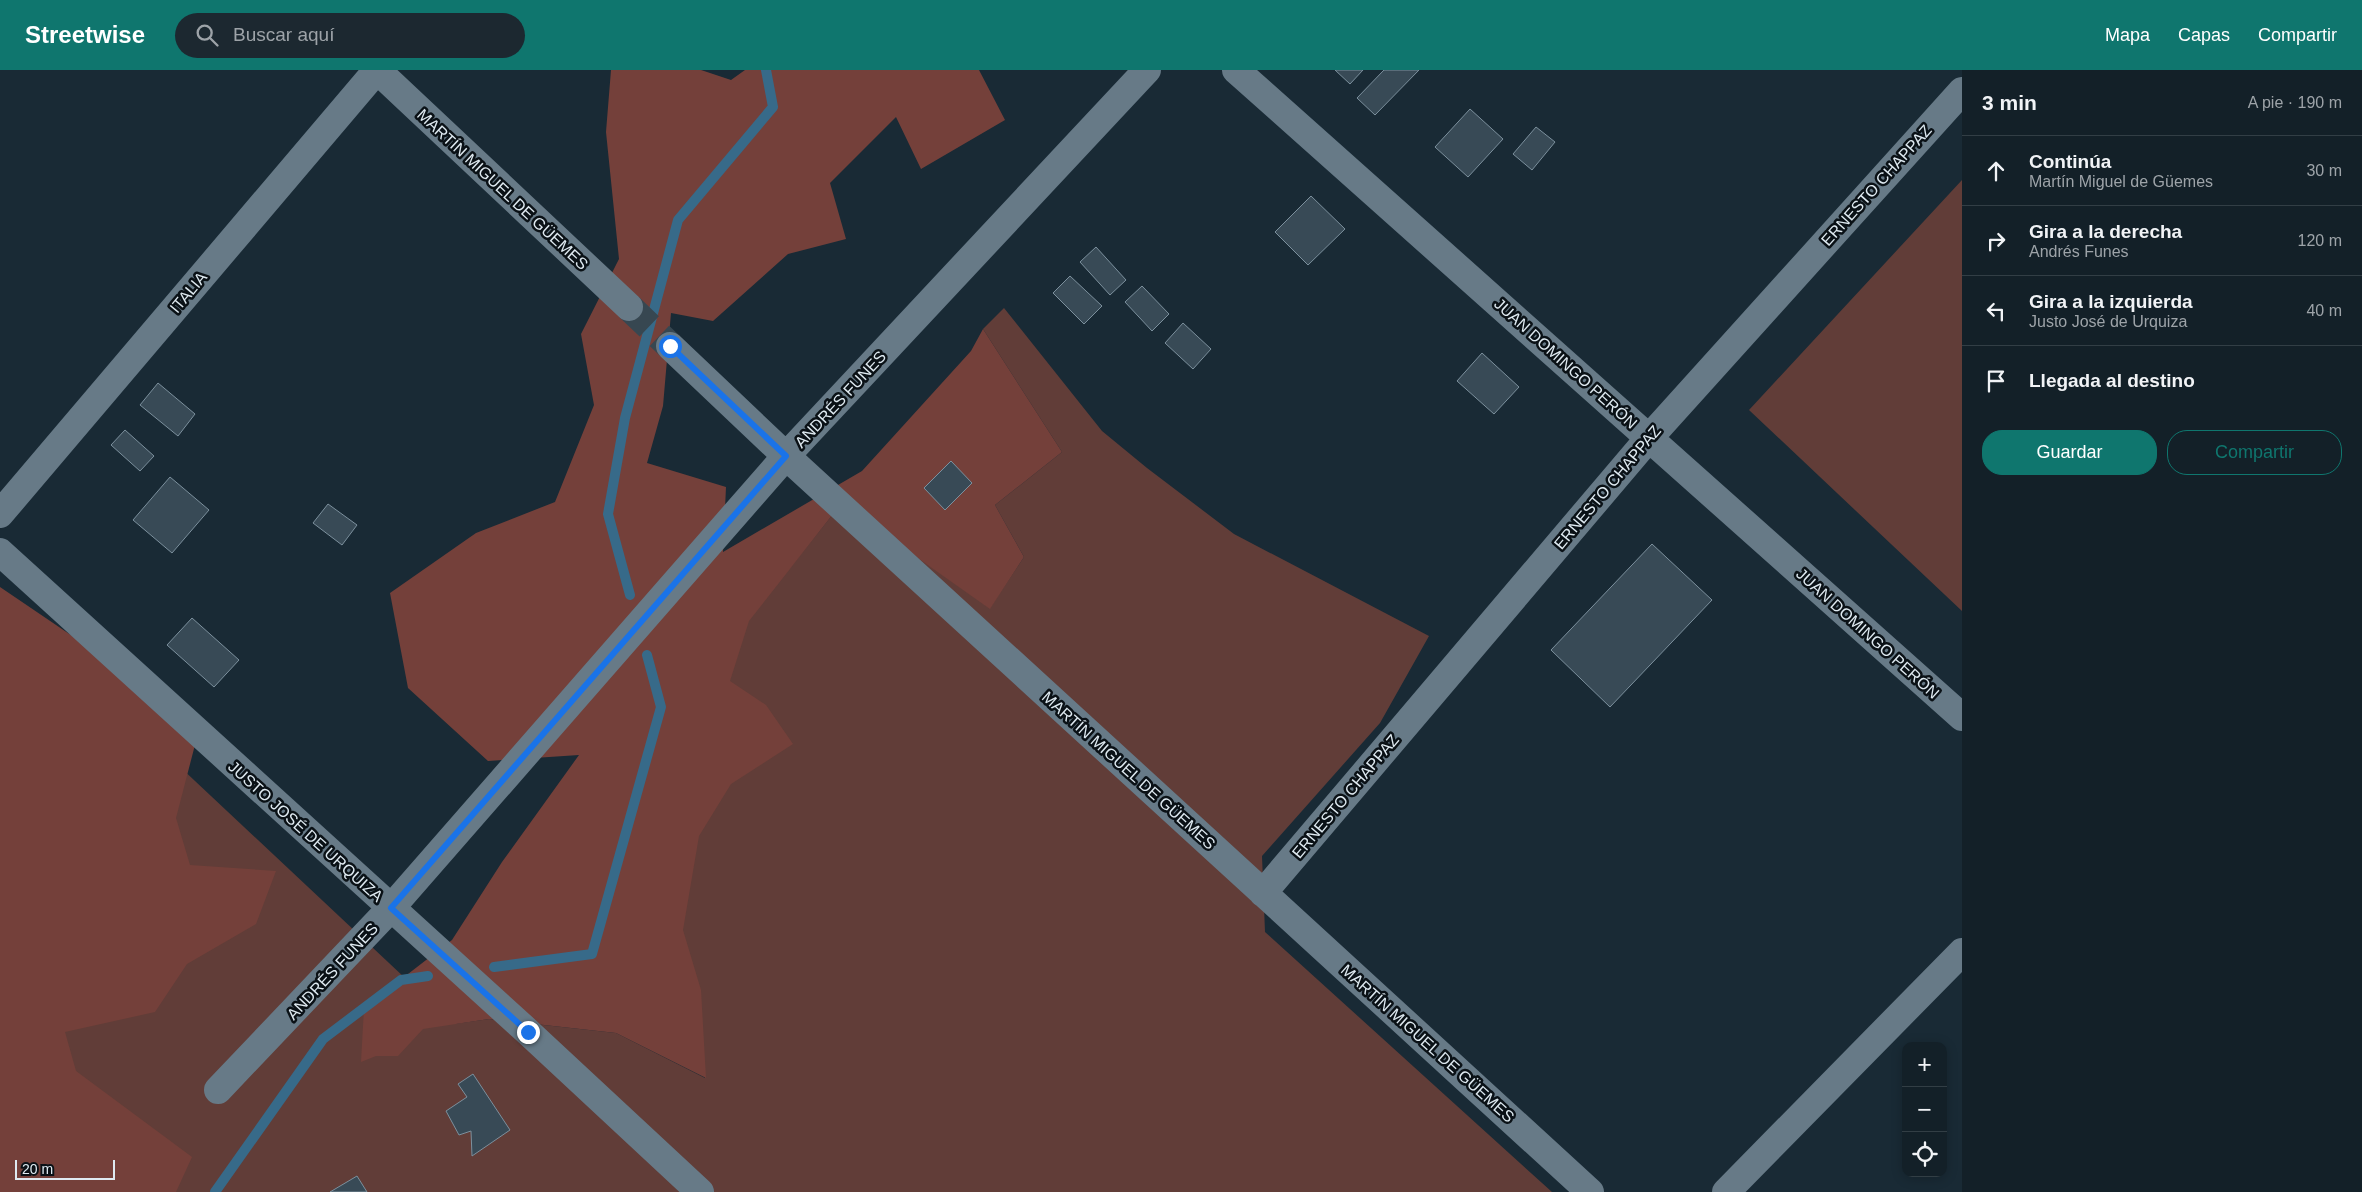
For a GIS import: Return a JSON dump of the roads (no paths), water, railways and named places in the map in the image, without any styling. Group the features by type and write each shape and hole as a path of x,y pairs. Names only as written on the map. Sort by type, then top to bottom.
{"street":[{"name":"MARTÍN MIGUEL DE GÜEMES","path":"377,70 629,307"},
{"name":"ITALIA","path":"0,514 377,70"},
{"name":"ANDRÉS FUNES","path":"218,1090 391,908 786,456 1146,70"},
{"name":"JUAN DOMINGO PERÓN","path":"1236,70 1962,717"},
{"name":"ERNESTO CHAPPAZ","path":"1264,893 1649,438 1962,91"},
{"name":"MARTÍN MIGUEL DE GÜEMES","path":"670,346 786,456 1590,1192"},
{"name":"JUSTO JOSÉ DE URQUIZA","path":"0,552 700,1192"},
{"path":"1726,1192 1962,952"}],"waterway":[{"path":"630,595 608,514 625,418 678,220 773,107 766,70"},
{"path":"494,967 592,954 661,707 647,655"},
{"path":"215,1192 323,1039 401,980 428,976"}],"tunnel":[{"path":"629,307 670,346"}]}
